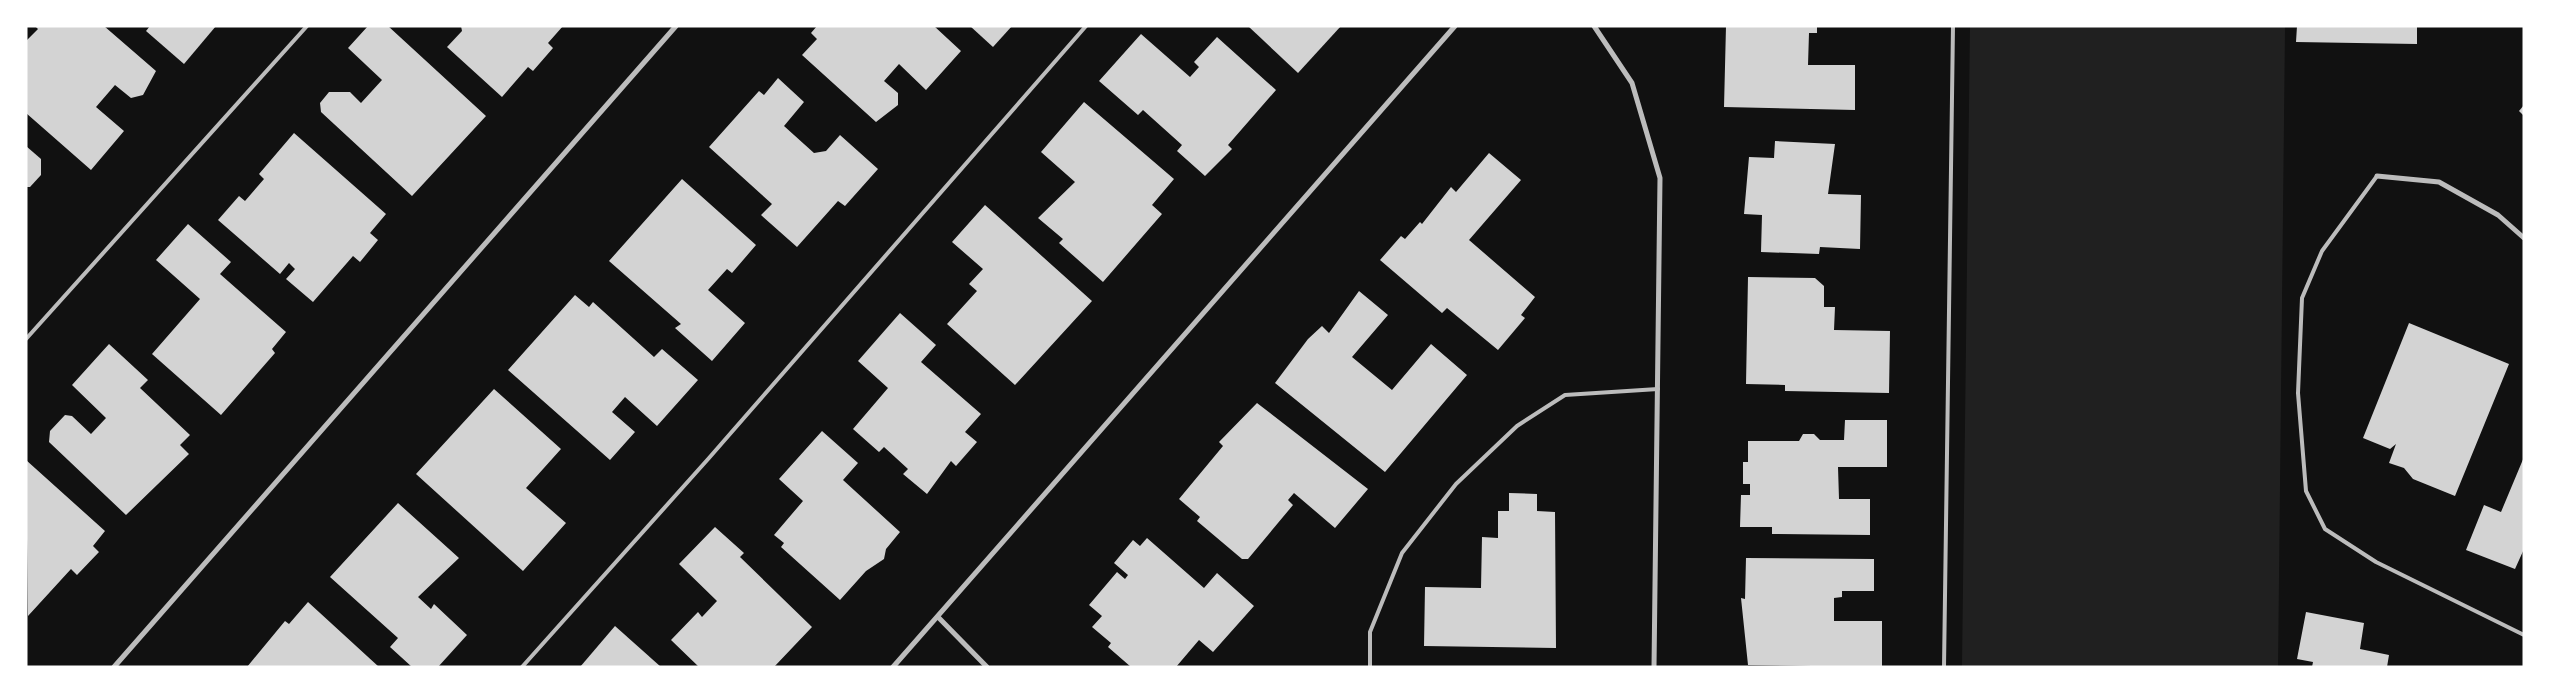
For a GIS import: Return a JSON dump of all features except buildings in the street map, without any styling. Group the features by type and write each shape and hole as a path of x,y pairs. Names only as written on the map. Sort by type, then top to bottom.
{"street":[{"path":"114,667 676,26"},
{"path":"893,667 1455,26"},
{"path":"1594,26 1632,83 1660,178 1654,667"},
{"path":"2378,176 2439,182 2498,215 2524,238"},
{"path":"938,617 987,667"}],"lane":[{"path":"26,339 307,26"},
{"path":"522,667 709,458 1086,26"},
{"path":"1944,667 1953,26"},
{"path":"2378,176 2322,251 2302,298 2298,393 2306,491 2326,529 2376,562 2524,635"},
{"path":"1370,667 1370,632 1402,553 1456,484 1517,426 1565,395 1658,389"}],"shaded area":[{"path":"1970,26 2285,26 2278,667 1962,667"}]}
